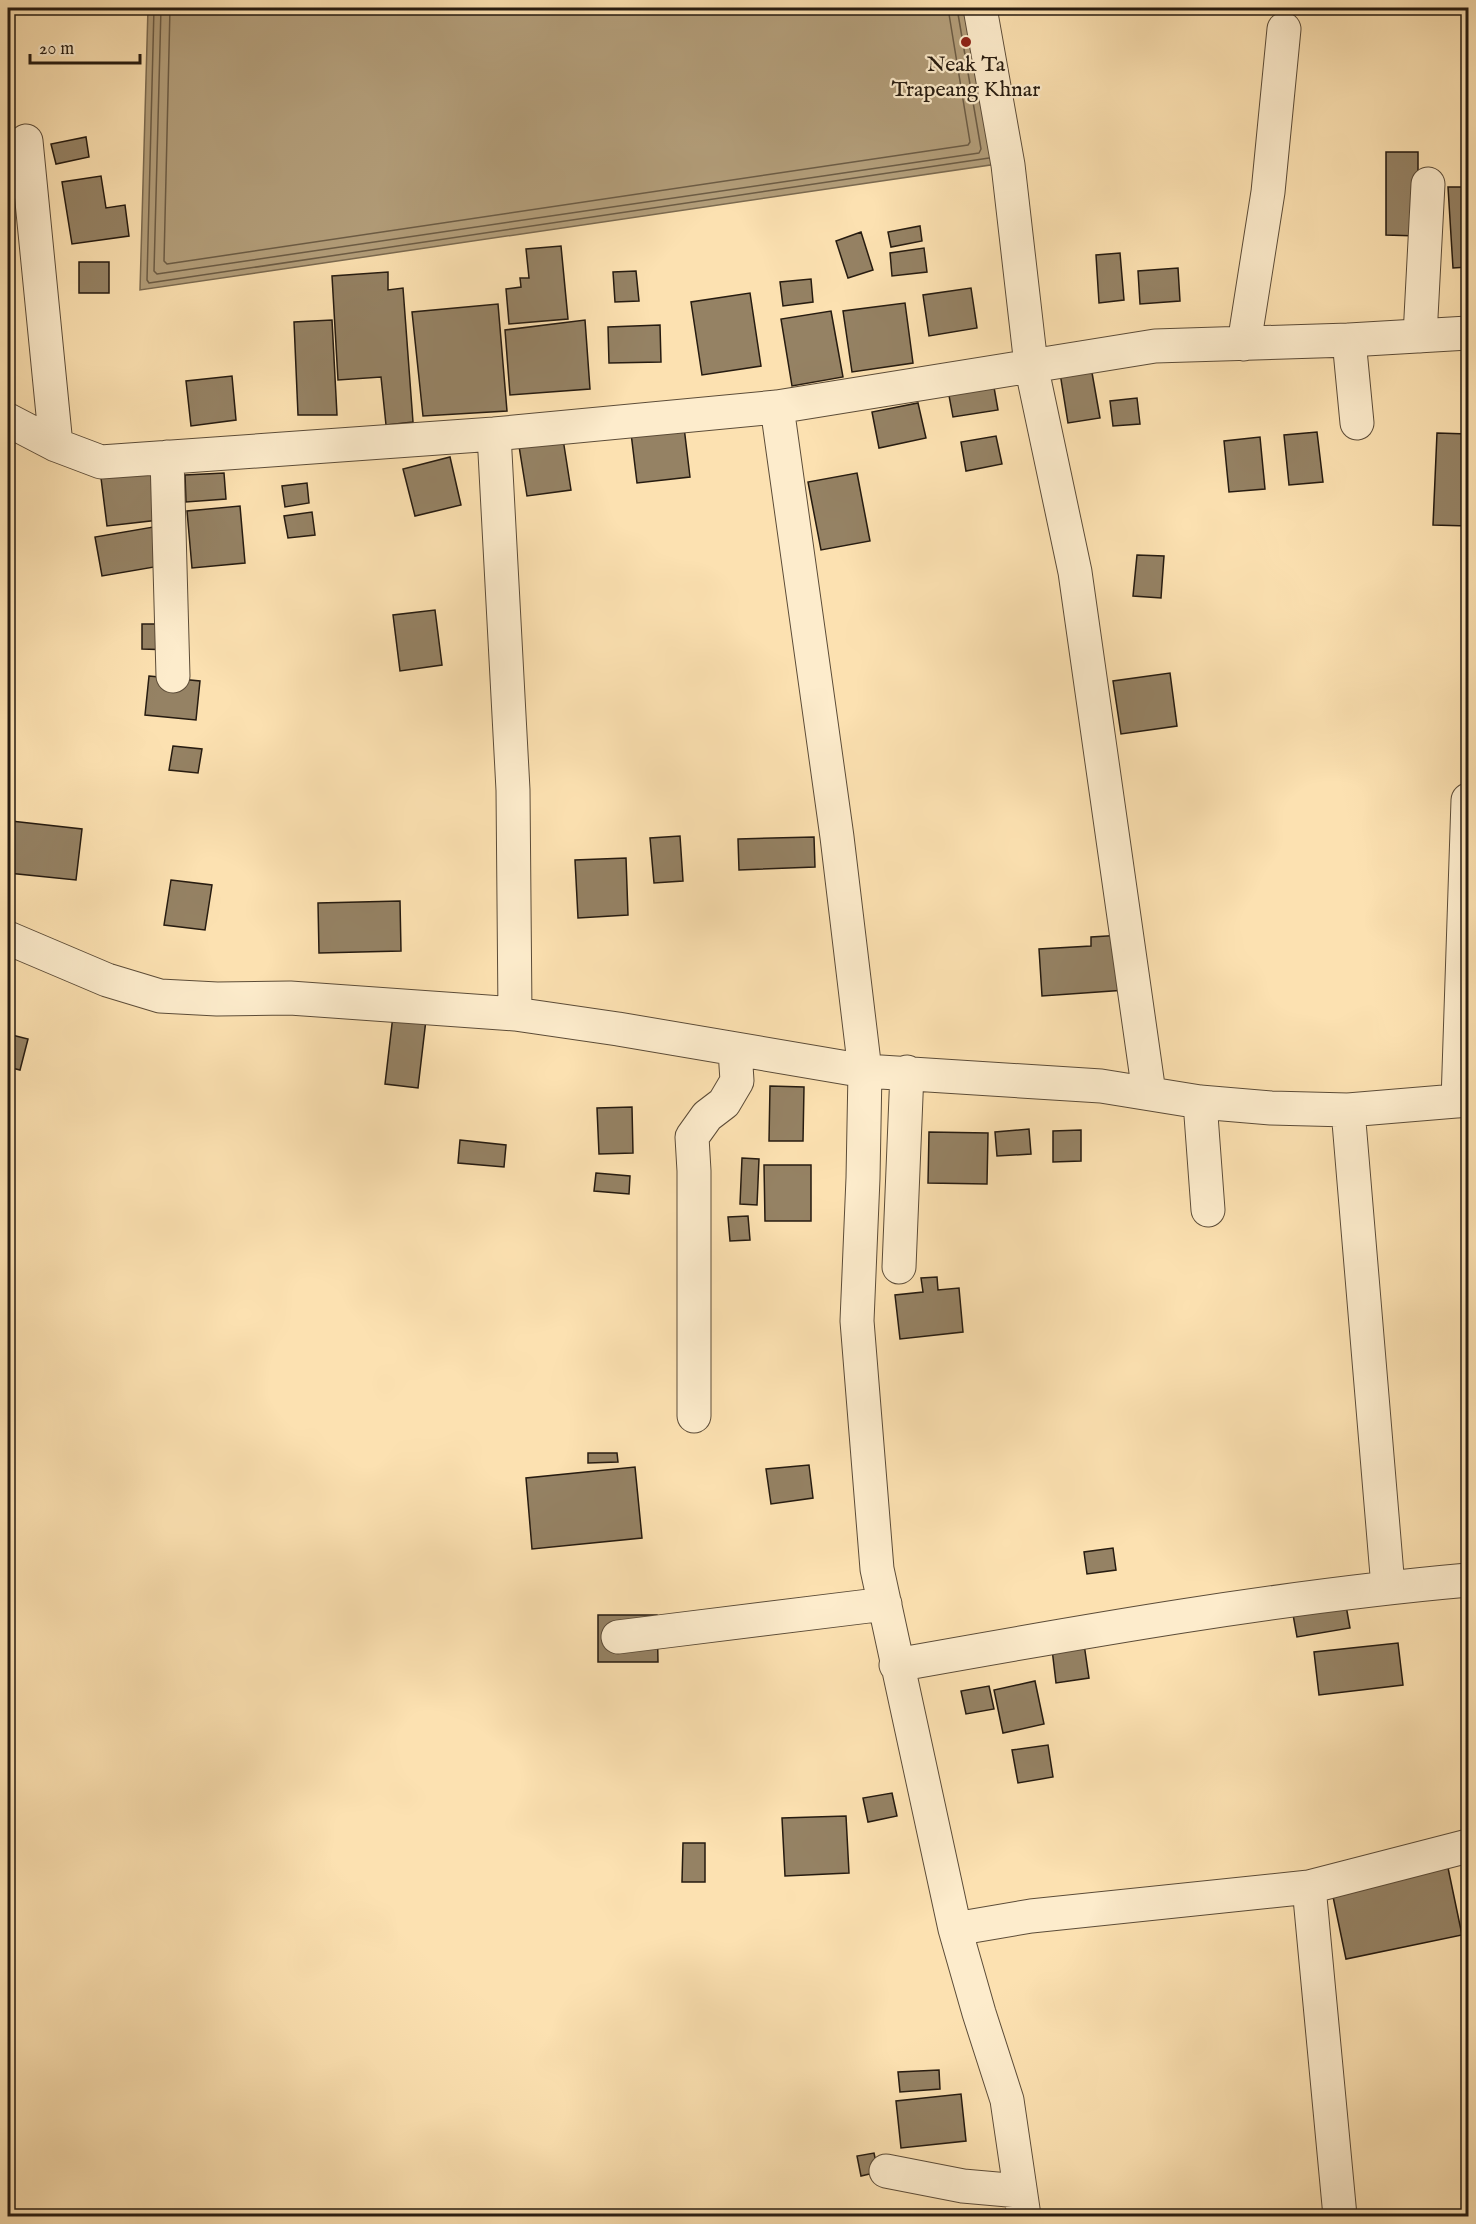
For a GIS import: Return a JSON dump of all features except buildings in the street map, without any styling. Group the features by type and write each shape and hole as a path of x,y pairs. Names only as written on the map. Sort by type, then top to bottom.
{"street":[{"path":"980,8 1008,165 1031,365 1075,572 1149,1093"},
{"path":"1244,344 1268,192 1284,29"},
{"path":"26,141 56,445"},
{"path":"1420,336 1428,184"},
{"path":"8,420 56,445 101,462 494,434 777,407 1155,346 1349,340 1468,333"},
{"path":"1349,340 1356,423"},
{"path":"777,407 836,825 865,1071 857,1322 877,1569 955,1929 978,2013 1007,2100 1022,2204 963,2186 886,2171"},
{"path":"494,434 513,790 515,1014"},
{"path":"168,458 173,676"},
{"path":"8,938 107,980 160,996 217,999 290,998 515,1014 865,1071 1101,1086 1200,1102 1271,1108 1348,1110 1463,1101 1468,800"},
{"path":"694,1416 692,1137 707,1116 724,1103 737,1081 735,1050"},
{"path":"898,1267 907,1072"},
{"path":"1200,1102 1208,1210"},
{"path":"1348,1110 1388,1587"},
{"path":"896,1665 1074,1633 1388,1587 1468,1580"},
{"path":"618,1637 885,1604"},
{"path":"955,1929 1031,1916 1309,1887 1468,1846"},
{"path":"1309,1887 1340,2217"}],"water":[{"path":"148,8 970,8 997,164 140,290"}],"place":[{"name":"Neak Ta Trapeang Khnar","path":"966,42"}]}
